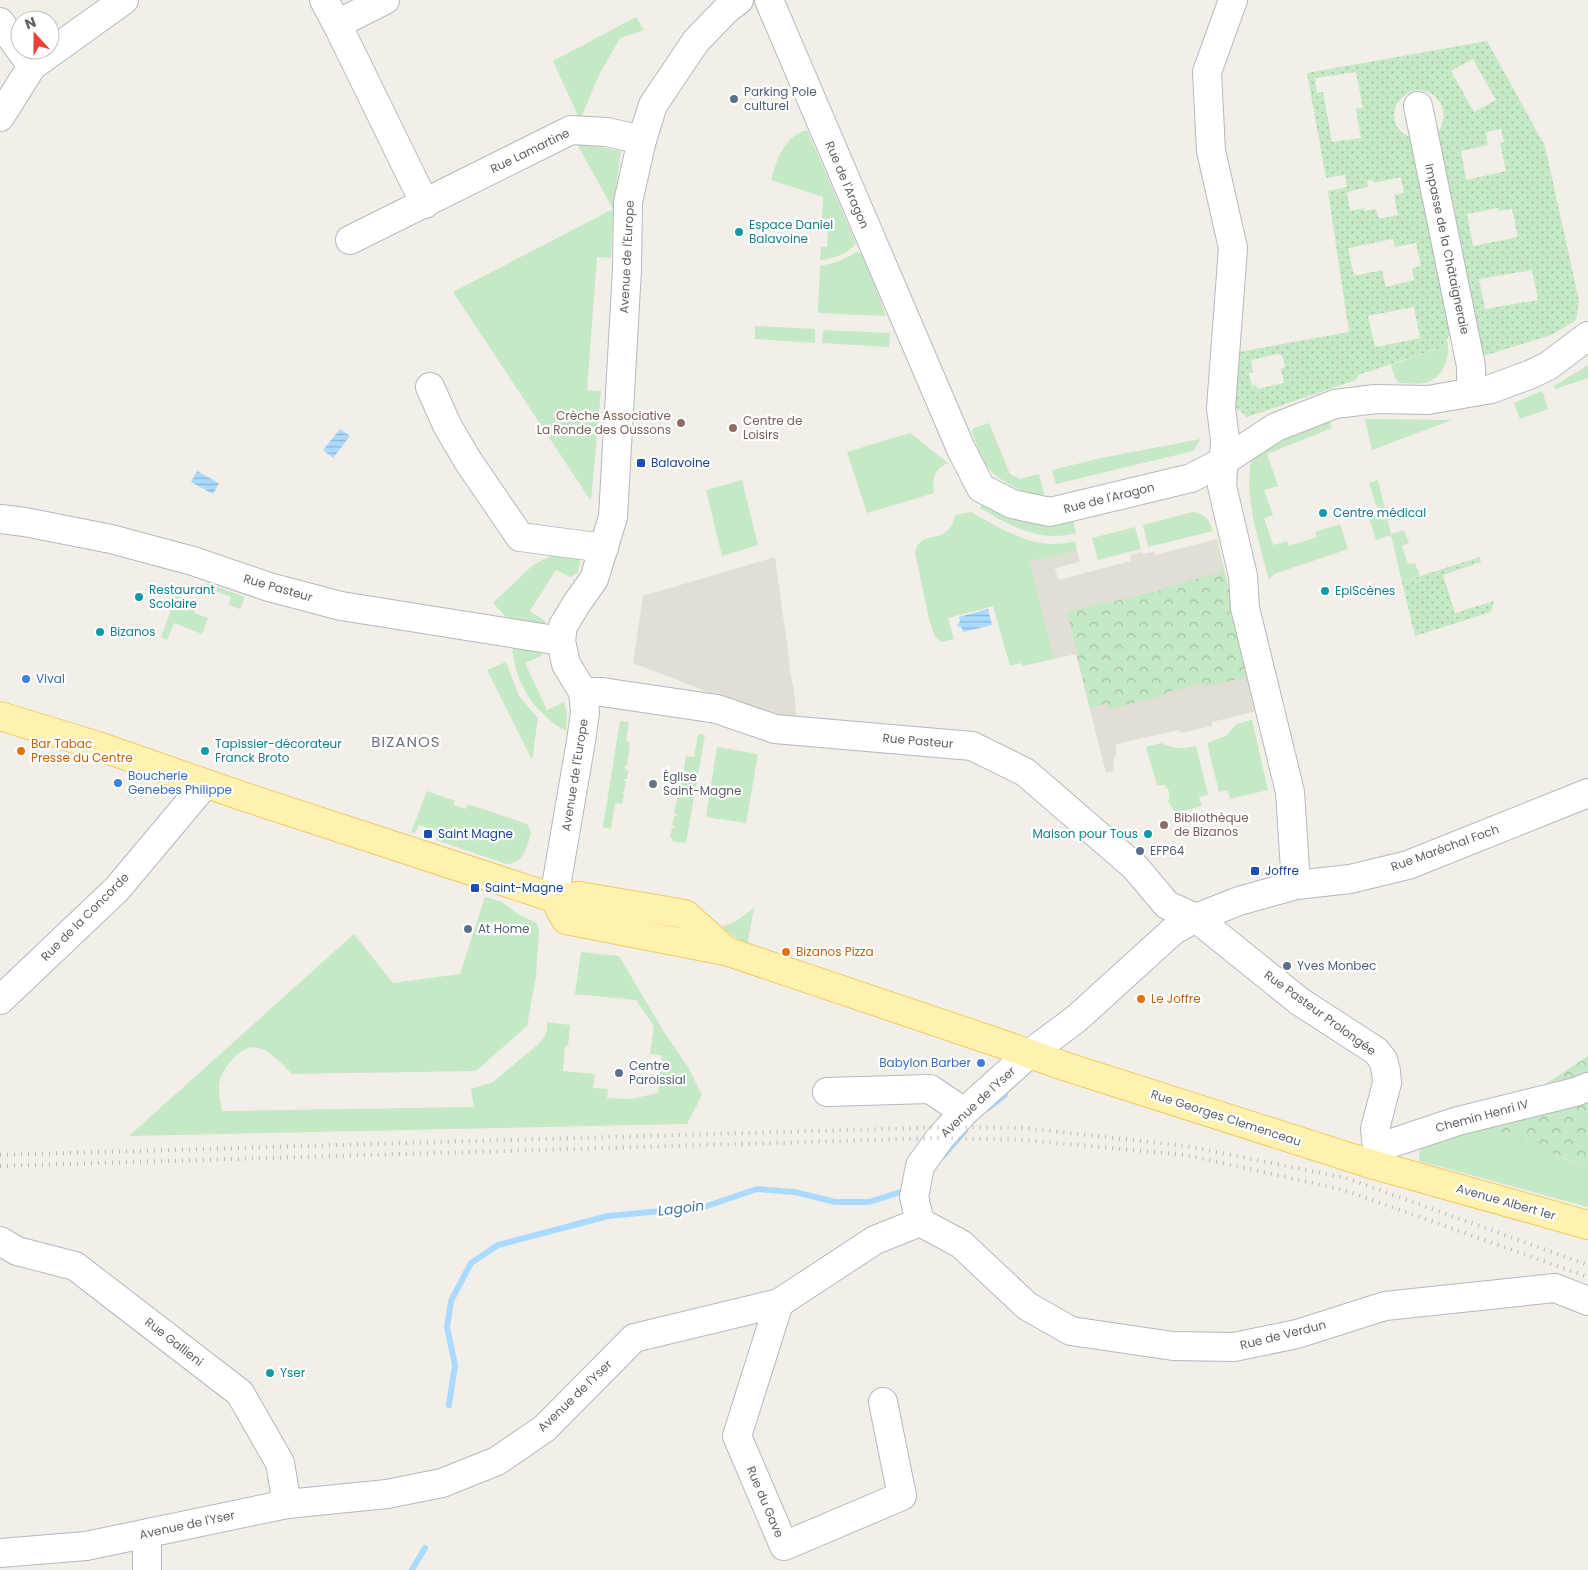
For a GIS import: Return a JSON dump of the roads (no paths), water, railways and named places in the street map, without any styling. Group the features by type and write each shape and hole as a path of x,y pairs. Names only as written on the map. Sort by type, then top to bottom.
{"main road":[{"path":"0,716 554,898"},
{"name":"Rue Georges Clemenceau","path":"554,898 579,896 684,914 726,952 1029,1054 1374,1156 1423,1179"},
{"name":"Avenue Albert 1er","path":"1423,1179 1588,1225"}],"street":[{"path":"0,117 32,66 124,0"},
{"path":"324,0 425,204"},
{"path":"337,24 385,0"},
{"name":"Avenue de l'Europe","path":"561,641 564,626 594,579 613,517 627,269 628,202 642,140 653,105 696,41 726,10 739,0"},
{"name":"Rue de l'Aragon","path":"769,0 908,329 961,449 981,488 1012,504 1050,512 1191,478 1224,461 1276,427 1335,404 1391,399 1428,400 1491,389 1529,375 1558,359 1588,336"},
{"path":"1233,0 1207,72 1211,150 1233,248 1221,408 1225,440 1222,486 1243,576 1245,608 1290,792 1296,885"},
{"path":"0,22 32,66"},
{"name":"Impasse de la Châtaigneraie","path":"1418,106 1471,366 1473,391"},
{"name":"Rue Lamartine","path":"350,240 571,130 607,132 642,140"},
{"path":"430,387 447,425 468,461 520,537 604,548"},
{"name":"Rue Pasteur","path":"0,519 111,539 193,561 269,587 341,606 561,641"},
{"path":"561,641 566,664 583,692"},
{"name":"Avenue de l'Europe","path":"554,898 581,741 584,712 583,692"},
{"name":"Rue Pasteur","path":"583,692 602,692 717,708 775,728 972,746 1025,772 1135,867 1167,905 1196,918"},
{"name":"Rue de la Concorde","path":"0,1000 117,889 205,784"},
{"name":"Rue Maréchal Foch","path":"1196,918 1240,901 1296,885 1350,879 1408,865 1588,792"},
{"name":"Avenue de l'Yser","path":"0,1553 86,1546 286,1504 387,1494 442,1483 497,1461 545,1428 634,1338 779,1303 875,1240 917,1209 920,1166 940,1138 964,1112 1029,1054 1076,1019 1174,930 1196,918"},
{"name":"Rue Pasteur Prolongée","path":"1196,918 1299,1001 1376,1051 1383,1060 1387,1083 1374,1129 1374,1156"},
{"name":"Chemin Henri IV","path":"1374,1156 1458,1121 1575,1092 1588,1087"},
{"path":"828,1092 930,1089 964,1112"},
{"name":"Rue de Verdun","path":"917,1209 961,1244 1027,1306 1071,1331 1172,1346 1234,1347 1297,1334 1386,1306 1395,1305 1554,1288 1588,1301"},
{"name":"Rue Gallieni","path":"0,1241 17,1251 75,1266 240,1394 280,1463 286,1504"},
{"name":"Rue du Gave","path":"779,1303 737,1436 784,1546 902,1496 883,1402"},
{"path":"147,1534 147,1570"}],"water":[{"path":"340,429 350,436 333,458 323,450"},
{"path":"197,471 219,483 213,494 191,482"},
{"path":"988,609 992,625 963,632 962,628 957,626 960,621 959,617"}],"waterway":[{"name":"Lagoin","path":"988,1108 1005,1095"},
{"name":"Lagoin","path":"942,1157 965,1131"},
{"name":"Lagoin","path":"449,1405 455,1365 447,1327 451,1301 471,1263 498,1245 608,1216 704,1207 757,1189 795,1192 835,1202 869,1202 907,1190"},
{"name":"Lagoin","path":"412,1570 425,1548"}],"railway":[{"path":"0,1155 951,1127 1023,1128 1187,1146 1346,1178 1588,1265"},
{"path":"0,1166 940,1138 1024,1140 1186,1155 1344,1190 1588,1277"}],"place":[{"name":"Parking Pole culturel","path":"734,99"},
{"name":"Espace Daniel Balavoine","path":"739,232"},
{"name":"Crèche Associative La Ronde des Oussons","path":"681,423"},
{"name":"Centre de Loisirs","path":"733,428"},
{"name":"Balavoine","path":"641,463"},
{"name":"Centre médical","path":"1323,513"},
{"name":"EpiScènes","path":"1325,591"},
{"name":"Restaurant Scolaire","path":"139,597"},
{"name":"Bizanos","path":"100,632"},
{"name":"Vival","path":"26,679"},
{"name":"Bar Tabac Presse du Centre","path":"21,751"},
{"name":"Tapissier-décorateur Franck Broto","path":"205,751"},
{"name":"Boucherie Genebes Philippe","path":"118,783"},
{"name":"Église Saint-Magne","path":"653,784"},
{"name":"Bibliothèque de Bizanos","path":"1164,825"},
{"name":"Saint Magne","path":"428,834"},
{"name":"Maison pour Tous","path":"1148,834"},
{"name":"EFP64","path":"1140,851"},
{"name":"Joffre","path":"1255,871"},
{"name":"Saint-Magne","path":"475,888"},
{"name":"At Home","path":"468,929"},
{"name":"Bizanos Pizza","path":"786,952"},
{"name":"Yves Monbec","path":"1287,966"},
{"name":"Le Joffre","path":"1141,999"},
{"name":"Babylon Barber","path":"981,1063"},
{"name":"Centre Paroissial","path":"619,1073"},
{"name":"Yser","path":"270,1373"}],"district":[{"name":"BIZANOS","path":"406,742"}]}
